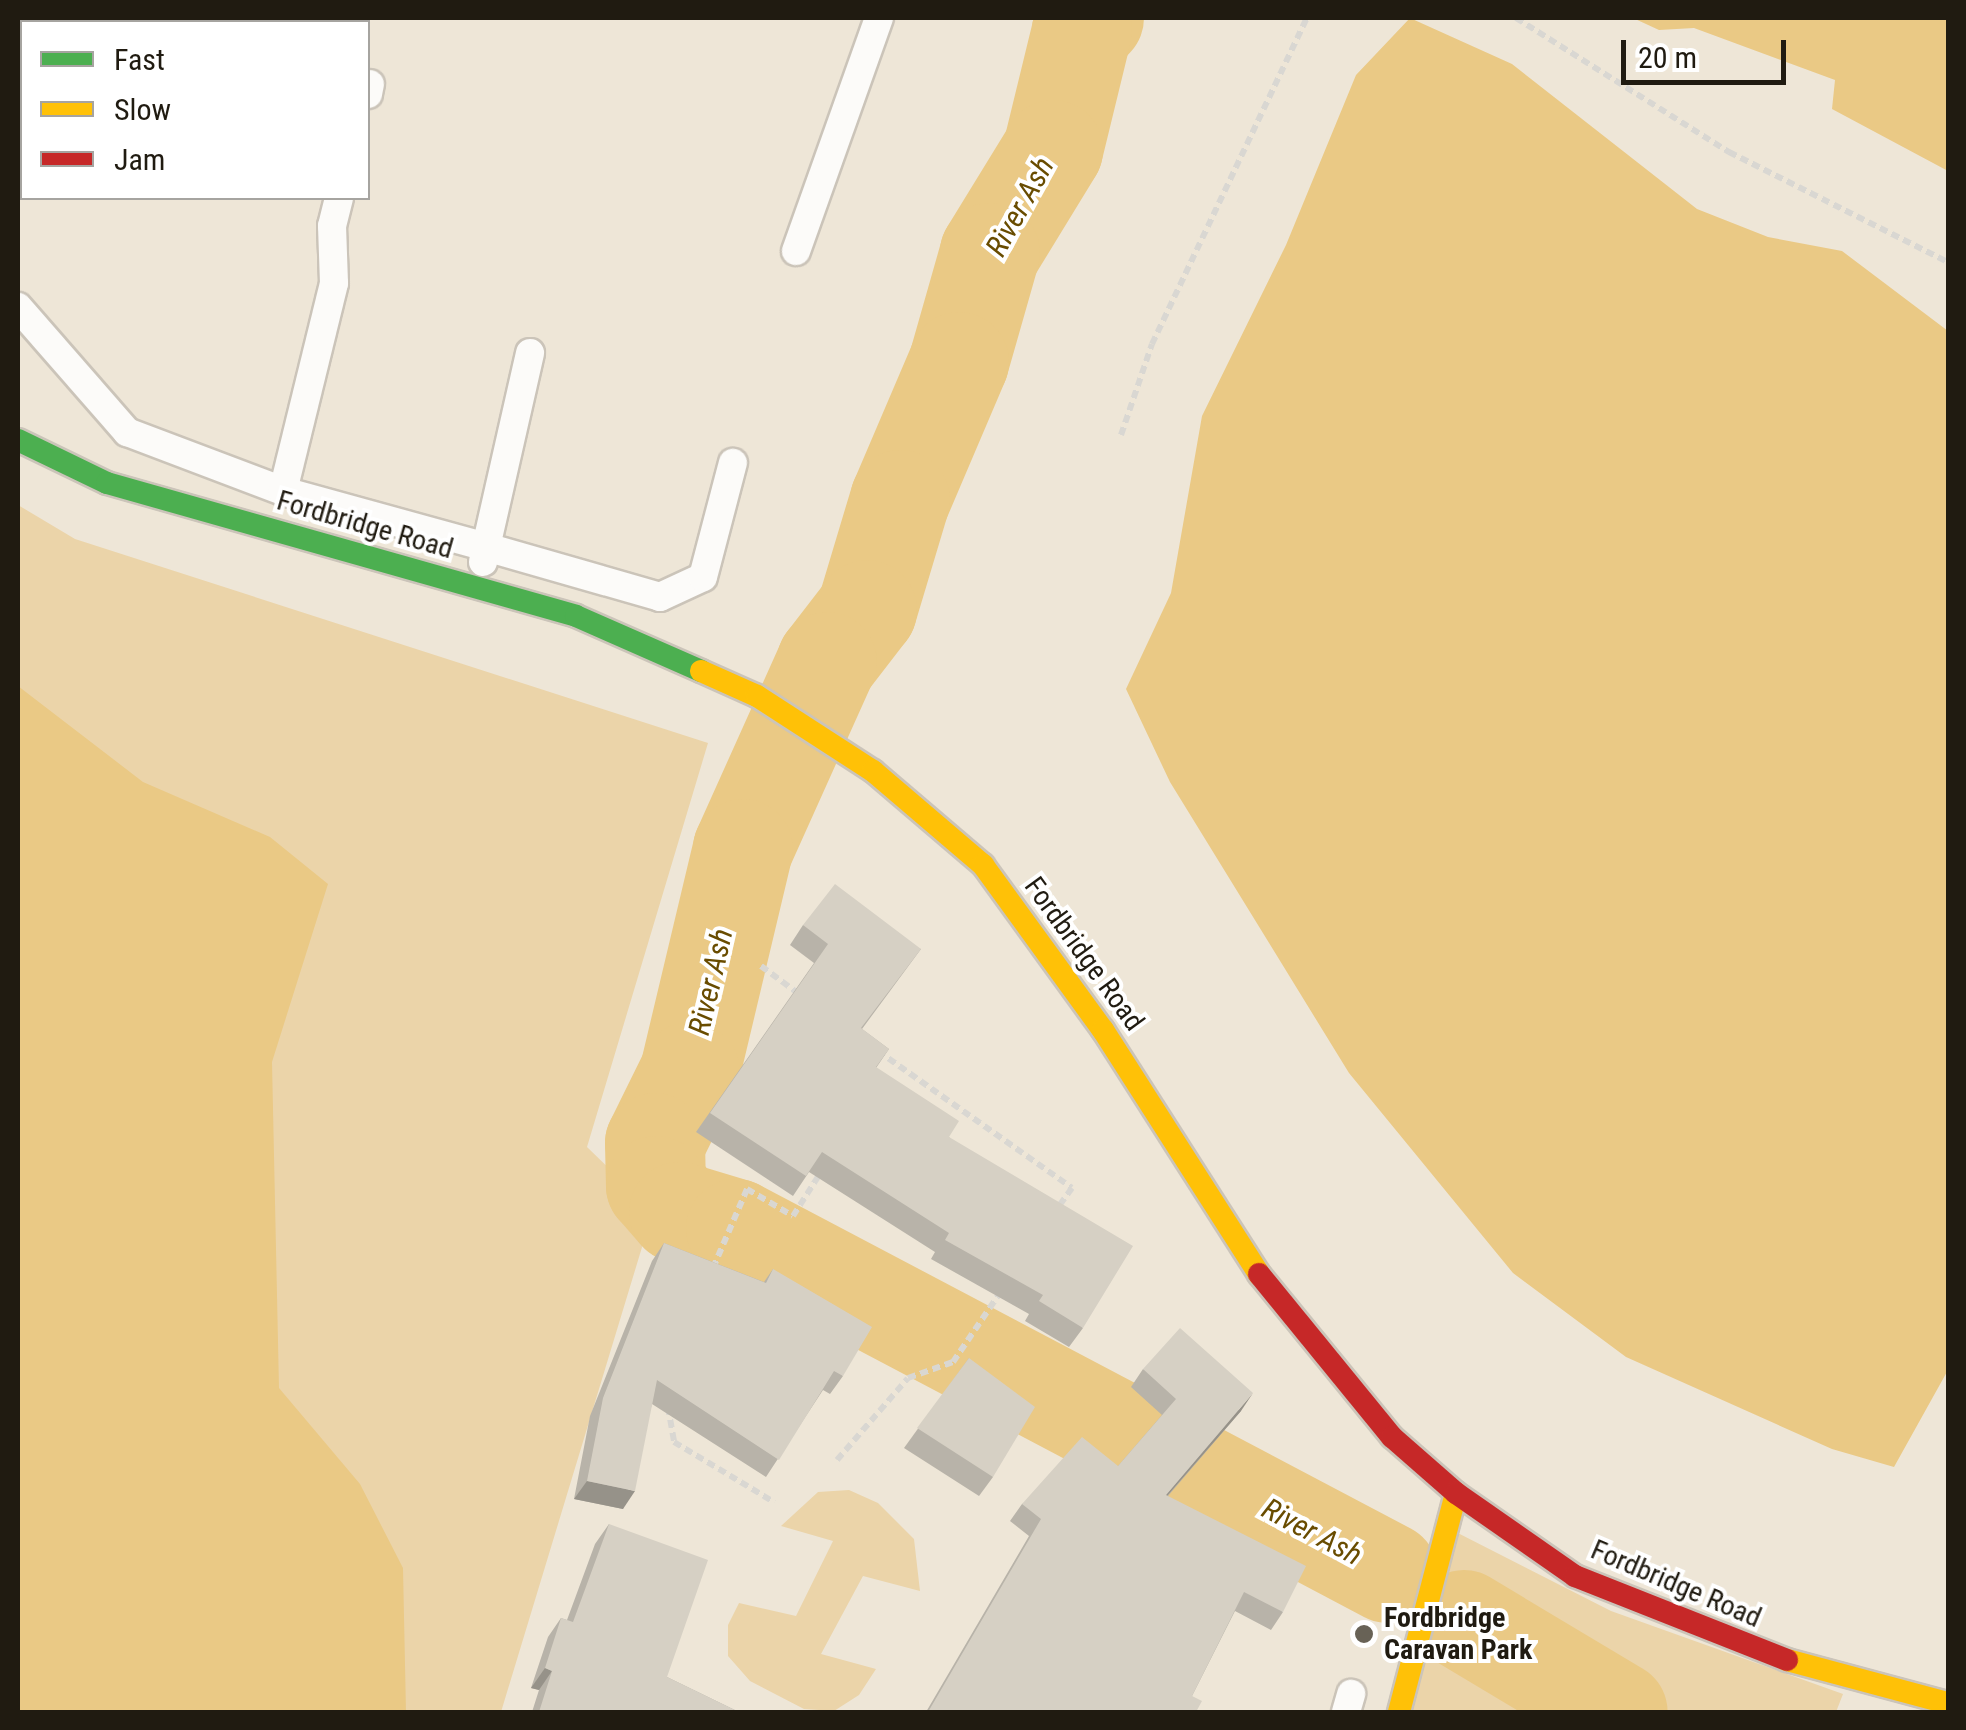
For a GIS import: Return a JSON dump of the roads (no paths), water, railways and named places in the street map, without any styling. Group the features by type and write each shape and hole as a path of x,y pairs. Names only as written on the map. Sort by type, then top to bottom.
{"street":[{"name":"Fordbridge Road","path":"18,440 106,483 576,616 756,696 872,771 982,865 1103,1030 1266,1286 1392,1437 1456,1492 1575,1576 1771,1656 1948,1703"},
{"path":"1399,1712 1456,1492"}],"lane":[{"path":"796,251 879,18"},
{"path":"283,491 334,283 332,226 338,200"},
{"path":"18,306 127,432 283,491 660,597 703,577 733,464"},
{"path":"477,588 530,353"}],"waterway":[{"name":"River Ash","path":"1094,18 1082,31 1053,150 990,253 959,362 900,500 867,610 827,662 743,849 690,1072 655,1143 656,1186 679,1212 736,1229 1388,1573"},
{"name":"River Ash","path":"1464,1620 1618,1712"}],"place":[{"name":"Fordbridge Caravan Park","path":"1364,1634"}]}
